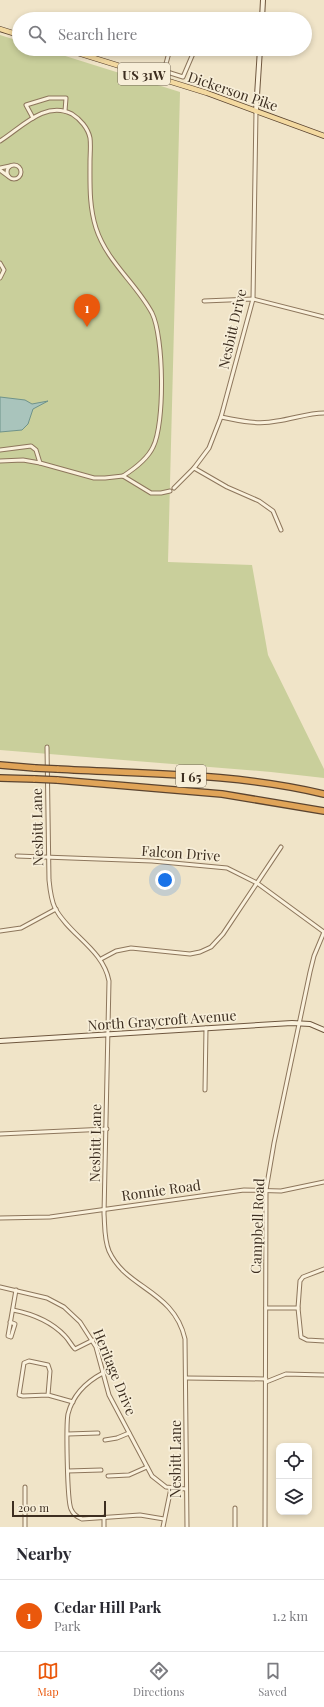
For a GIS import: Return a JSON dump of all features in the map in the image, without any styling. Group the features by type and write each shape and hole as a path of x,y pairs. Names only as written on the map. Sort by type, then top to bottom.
{"highway":[{"name":"I 65","path":"0,765 220,777 274,783 324,794"},
{"name":"I 65","path":"0,778 57,780 222,794 324,811"}],"main road":[{"path":"0,29 12,33"},
{"name":"Dickerson Pike","path":"88,56 207,93 324,136"}],"street":[{"path":"262,12 263,0"},
{"path":"168,56 164,71 183,77 192,56"},
{"path":"256,110 260,56"},
{"path":"33,118 26,105 42,99 66,98 65,111"},
{"name":"Nesbitt Drive","path":"174,488 194,468 209,448 221,417 253,299 256,110"},
{"path":"0,141 33,118 47,111 65,111 80,120 90,137 91,204 100,237 112,261 151,312 157,326 162,365 157,436 154,447 147,457 122,476 94,478 24,460 0,461"},
{"path":"9,177 7,171 11,166"},
{"path":"18,166 21,173 15,179 9,177 0,169 18,166"},
{"path":"0,263 4,270 0,278"},
{"path":"204,302 253,299 324,317"},
{"path":"221,417 243,422 256,423 277,422 324,413"},
{"path":"0,450 31,446 36,450 40,463"},
{"path":"194,468 227,487 259,501 273,511 281,530"},
{"path":"122,476 151,493 170,491"},
{"name":"Nesbitt Lane","path":"47,747 50,888 56,909 101,959 109,981 107,1129 104,1209 105,1238 109,1251 124,1271 169,1306 179,1321 186,1345 187,1527"},
{"path":"101,959 116,951 131,948 186,954 196,954 206,950 217,942 223,934 281,847"},
{"name":"Falcon Drive","path":"17,856 49,858 55,856 108,859 227,868 257,883 324,932"},
{"path":"0,931 21,928 56,909"},
{"name":"Campbell Road","path":"265,1527 266,1190 314,956 324,932"},
{"name":"North Graycroft Avenue","path":"0,1041 300,1023 316,1025 324,1030"},
{"path":"206,1028 206,1090"},
{"path":"0,1134 107,1129"},
{"name":"Ronnie Road","path":"0,1218 50,1217 244,1190 290,1190 324,1182"},
{"path":"324,1269 303,1277 300,1281 298,1308 301,1337 307,1340 324,1341"},
{"name":"Heritage Drive","path":"0,1287 42,1296 64,1307 80,1322 93,1340 101,1360 109,1395 147,1467 156,1480 171,1488 186,1489"},
{"path":"10,1322 16,1290"},
{"path":"266,1308 298,1308"},
{"path":"12,1310 33,1315 48,1322 66,1337 73,1348 76,1349 93,1340"},
{"path":"48,1395 50,1370 48,1365 29,1362 24,1363 19,1395 48,1395 73,1402"},
{"path":"103,1373 84,1385 68,1413 69,1503 75,1516 82,1519 140,1515 164,1519"},
{"path":"186,1378 266,1380 286,1374 324,1375"},
{"path":"68,1434 98,1433"},
{"path":"105,1440 118,1438 129,1433"},
{"path":"108,1476 129,1475 147,1467"},
{"path":"68,1471 101,1470"},
{"path":"25,1487 25,1527"},
{"path":"163,1527 171,1488"},
{"path":"234,1508 235,1527"},
{"path":"104,1517 104,1527"}],"green space":[{"path":"0,35 12,39 12,56 65,56 180,92 168,562 252,565 268,655 324,769 324,778 271,772 0,750"}],"water":[{"path":"0,397 25,400 32,404 48,401 33,409 28,424 22,430 0,432"}],"place":[{"name":"Cedar Hill Park","path":"87,327"}]}
